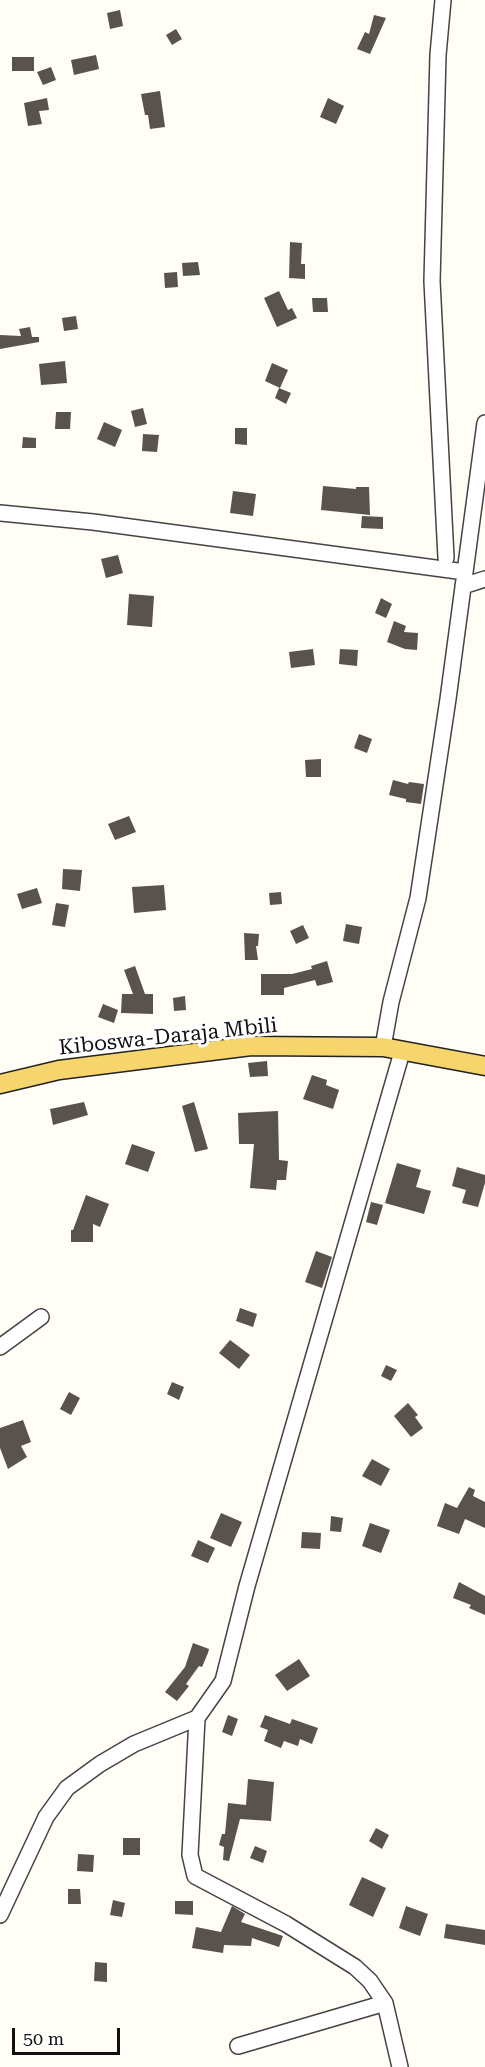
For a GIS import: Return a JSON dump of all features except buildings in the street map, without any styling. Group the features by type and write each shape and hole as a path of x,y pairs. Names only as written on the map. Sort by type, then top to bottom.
{"main road":[{"name":"Kiboswa-Daraja Mbili","path":"0,1084 59,1070 251,1046 383,1047 485,1066"}],"street":[{"path":"443,0 438,55 432,281 446,558"},
{"path":"383,1047 391,1002 418,898 448,699 485,423"},
{"path":"0,513 93,522 464,579 485,579"},
{"path":"0,1915 46,1817 66,1788 134,1744 196,1718 223,1681 247,1586 402,1052"},
{"path":"0,1347 41,1317"},
{"path":"196,1718 189,1855 195,1876 286,1924 355,1967 370,1981 385,2003 400,2067"},
{"path":"238,2046 385,2003"}]}
